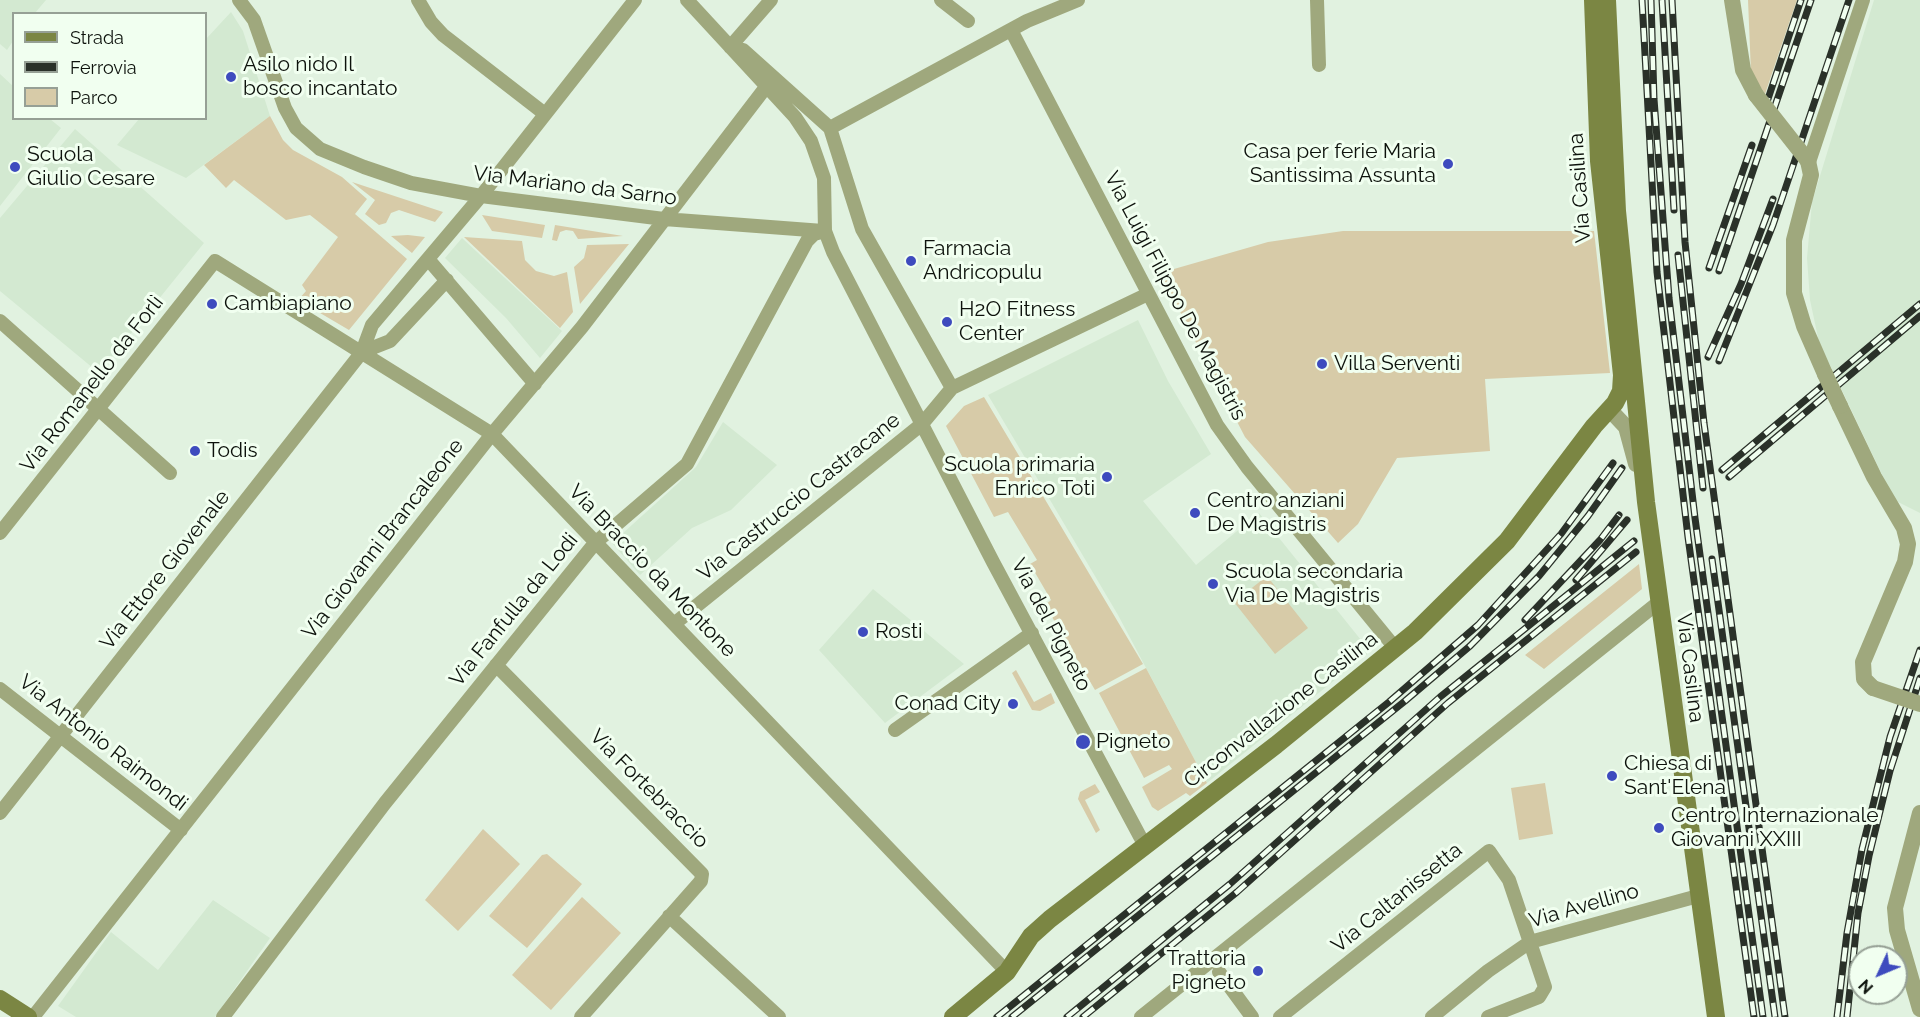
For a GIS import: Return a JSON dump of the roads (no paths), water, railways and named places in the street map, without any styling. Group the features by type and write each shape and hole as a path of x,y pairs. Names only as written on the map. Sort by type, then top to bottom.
{"main road":[{"name":"Via Casilina","path":"1593,0 1599,161 1622,375 1620,394 1610,410"},
{"name":"Via Casilina","path":"1607,0 1618,222 1646,502 1716,1017"},
{"name":"Circonvallazione Casilina","path":"953,1017 1007,972 1031,936 1144,844 1276,745 1396,649 1471,580 1507,541 1594,426 1610,410"},
{"path":"0,999 28,1017"}],"street":[{"name":"Via Mariano da Sarno","path":"239,0 254,20 291,120 308,140 326,152 398,179 481,196 664,219 825,231"},
{"path":"418,0 431,22 443,35 545,114"},
{"name":"Via Ettore Giovenale","path":"0,813 362,352 372,325 481,196 635,0"},
{"name":"Via del Pigneto","path":"687,0 798,121 813,146 824,178 825,231 833,252 1144,844"},
{"path":"730,47 771,0"},
{"path":"940,0 968,21"},
{"path":"952,388 862,229 830,128 1011,30 1078,0"},
{"path":"1317,0 1319,65"},
{"path":"1732,0 1743,70 1756,95 1808,162 1811,175 1794,240 1793,272 1800,316 1869,468 1904,528 1908,544 1905,561 1863,662 1864,679 1873,688 1920,704"},
{"path":"1808,162 1863,0"},
{"name":"Via Luigi Filippo De Magistris","path":"1011,30 1197,391 1232,447 1396,649"},
{"name":"Via del Pigneto","path":"730,47 743,50 830,128"},
{"name":"Via Giovanni Brancaleone","path":"33,1017 492,434 535,384 766,87"},
{"name":"Via Fanfulla da Lodi","path":"223,1017 385,803 595,543 687,464 807,241 814,234 825,231"},
{"path":"428,259 535,384"},
{"name":"Via Braccio da Montone","path":"215,261 492,434 1007,972"},
{"name":"Via Romanello da Forlì","path":"0,533 215,261"},
{"path":"362,352 390,341 447,280"},
{"path":"922,424 952,388 1148,294"},
{"path":"0,321 170,474"},
{"name":"Via Casilina","path":"1610,410 1621,419 1628,432 1646,502"},
{"name":"Via Castruccio Castracane","path":"674,624 922,424"},
{"path":"1142,1017 1659,602"},
{"path":"896,730 1032,633"},
{"name":"Via Fortebraccio","path":"496,665 700,870 701,881 581,1017"},
{"name":"Via Antonio Raimondi","path":"0,688 181,830"},
{"path":"1920,813 1918,834 1895,908 1897,930 1920,1009"},
{"name":"Via Caltanissetta","path":"1280,1017 1489,851 1509,880 1530,942"},
{"name":"Via Avellino","path":"1432,1017 1488,971 1530,942 1698,896"},
{"path":"669,916 779,1017"},
{"path":"1488,1017 1539,998 1544,992 1545,981 1530,942"},
{"path":"1219,972 1252,1017"}],"railway":[{"path":"1642,0 1657,272 1688,537 1754,1017"},
{"path":"1651,0 1654,99 1669,298 1695,518 1763,1017"},
{"path":"1662,0 1674,210"},
{"path":"1672,0 1685,242 1704,423 1785,1017"},
{"path":"1764,111 1801,0"},
{"path":"1719,271 1811,0"},
{"path":"1719,361 1773,225 1849,0"},
{"path":"1709,268 1752,145"},
{"path":"1708,357 1741,284 1773,199"},
{"path":"1678,255 1703,488"},
{"path":"1722,470 1920,304"},
{"path":"1729,477 1920,316"},
{"path":"997,1017 1389,702 1478,625 1561,534 1613,463"},
{"path":"1012,1017 1405,701 1470,646 1539,576 1588,516 1622,468"},
{"path":"1525,620 1600,540 1619,515"},
{"path":"1576,580 1627,520"},
{"path":"1067,1017 1230,884 1440,697 1634,541"},
{"path":"1083,1017 1237,892 1448,703 1636,552"},
{"path":"1712,559 1775,1017"},
{"path":"1837,1017 1847,933 1862,849 1890,737 1920,650"},
{"path":"1847,1017 1858,913 1869,856 1890,771 1920,678"}],"place":[{"name":"Asilo nido Il bosco incantato","path":"231,77"},
{"name":"Casa per ferie Maria Santissima Assunta","path":"1448,164"},
{"name":"Scuola Giulio Cesare","path":"15,167"},
{"name":"Farmacia Andricopulu","path":"911,261"},
{"name":"Cambiapiano","path":"212,304"},
{"name":"H2O Fitness Center","path":"947,322"},
{"name":"Villa Serventi","path":"1322,364"},
{"name":"Todis","path":"195,451"},
{"name":"Scuola primaria Enrico Toti","path":"1107,477"},
{"name":"Centro anziani De Magistris","path":"1195,513"},
{"name":"Scuola secondaria Via De Magistris","path":"1213,584"},
{"name":"Rosti","path":"863,632"},
{"name":"Conad City","path":"1013,704"},
{"name":"Pigneto","path":"1083,742"},
{"name":"Chiesa di Sant'Elena","path":"1612,776"},
{"name":"Centro Internazionale Giovanni XXIII","path":"1659,828"},
{"name":"Trattoria Pigneto","path":"1258,971"}]}
